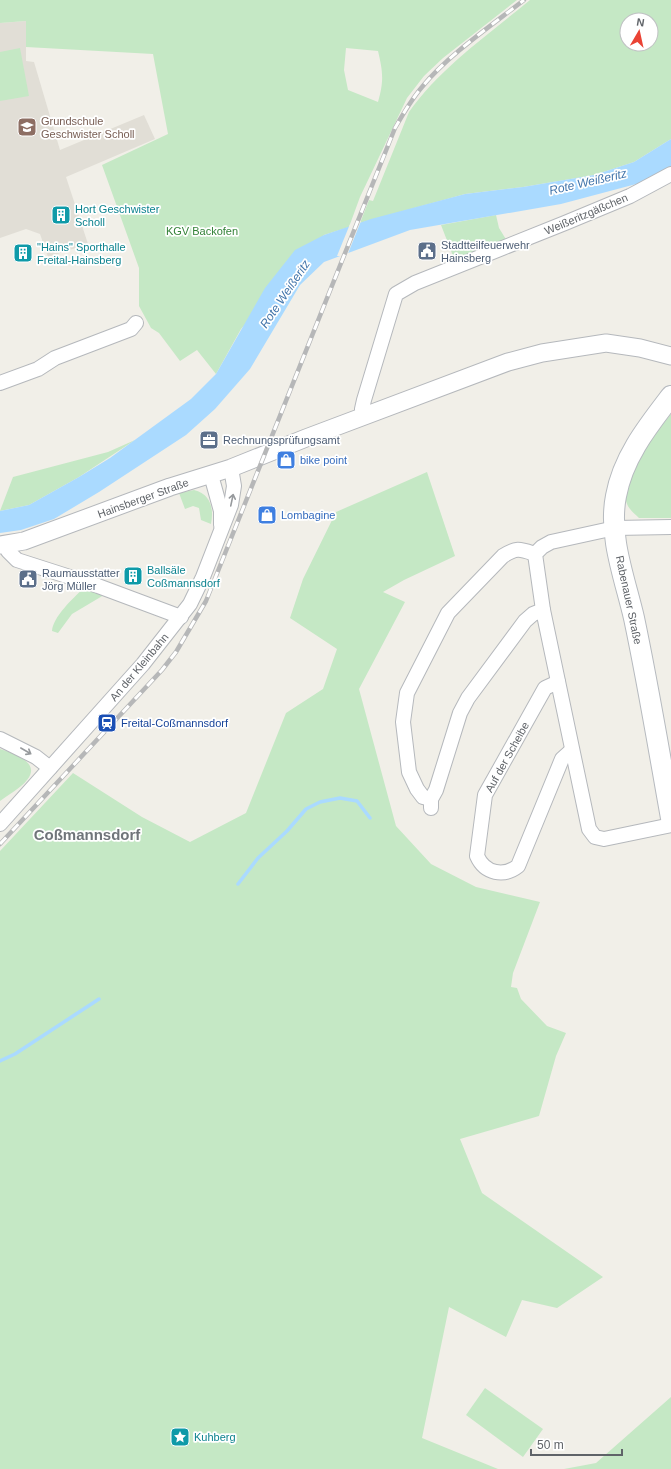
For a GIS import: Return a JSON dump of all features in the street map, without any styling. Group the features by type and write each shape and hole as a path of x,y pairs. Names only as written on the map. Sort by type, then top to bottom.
{"main road":[{"name":"Rabenauer Straße","path":"671,396 641,437 622,473 615,498 615,528 634,619 671,818"}],"street":[{"name":"Weißeritzgäßchen","path":"364,416 362,409 364,400 396,294 415,282 630,196 671,174"},
{"path":"0,383 38,368 55,358 131,330 136,323"},
{"name":"Hainsberger Straße","path":"4,545 52,532 170,487 231,468 284,446 508,362 576,347 606,343 640,348 671,356"},
{"name":"An der Kleinbahn","path":"0,824 140,668 190,604 203,577 231,505 234,486 231,468"},
{"name":"An der Kleinbahn","path":"210,475 221,511 221,529"},
{"path":"535,554 542,547 551,542 615,528 671,527"},
{"path":"4,545 17,560 130,597 181,617"},
{"path":"535,554 520,548 512,550 503,556 448,614 407,693 403,722 409,772 416,789 422,797 431,804 460,713 468,698 525,621 534,614 543,610"},
{"path":"535,554 543,610 589,829 595,837 604,839 671,825"},
{"name":"Auf der Scheibe","path":"558,682 545,688 485,795 477,856 480,864 488,870 500,873 511,872 518,866 562,759 572,750"},
{"path":"0,740 36,757 50,768"}],"shaded area":[{"name":"Grundschule Geschwister Scholl","path":"26,21 26,61 34,62 60,150 144,115 155,139 66,177 88,244 48,257 40,234 26,229 0,238 0,23"}],"green space":[{"name":"KGV Backofen","path":"0,0 517,0 443,58 424,76 407,98 360,197 349,227 324,235 241,329 216,374 197,350 180,361 159,333 151,328 139,306 139,268 102,165 168,134 153,54 26,47 26,21 0,23","holes":["346,48 378,51 382,76 378,102 348,90 344,70"]},
{"path":"530,0 671,0 671,139 634,162 594,175 523,187 465,194 360,223 369,200 373,201 409,112 450,66"},
{"path":"20,48 29,96 0,101 0,52"},
{"path":"496,215 499,228 507,241 455,261 441,225"},
{"path":"671,414 671,518 639,518 630,509 626,501 626,491 629,479 641,455"},
{"path":"135,440 79,477 29,505 0,511 13,477 108,452"},
{"path":"427,472 455,556 404,580 383,592 405,602 359,689 396,826 431,864 476,887 540,902 513,973 511,987 517,988 521,999 547,1026 566,1033 556,1056 539,1116 460,1139 482,1193 603,1277 557,1308 522,1300 506,1337 449,1307 422,1438 498,1469 0,1469 0,851 73,773 142,817 190,842 246,813 286,713 323,689 337,649 290,618 303,579 336,512"},
{"path":"194,490 204,495 210,503 212,513 211,524 201,520 199,508 193,506 185,509 179,493"},
{"path":"83,589 104,595 72,614 58,633 52,631 53,626 60,614"},
{"path":"0,749 24,759 31,768 31,774 18,789 0,801"},
{"path":"485,1388 543,1429 523,1457 466,1415"},
{"path":"671,1397 671,1469 564,1469 596,1463"}],"water":[{"name":"Rote Weißeritz","path":"671,139 671,168 640,183 561,204 410,230 324,262 300,285 250,369 215,409 186,435 99,492 54,519 21,530 0,533 0,511 29,505 79,477 110,458 191,399 216,374 265,288 295,250 324,235 371,219 465,194 523,187 594,175 634,162"}],"pier":[{"path":"361,221 347,256 337,256 350,224"}],"waterway":[{"path":"238,884 258,858 287,831 306,809 320,802 340,798 357,801 370,818"},
{"path":"0,1061 15,1054 99,999"}],"railway":[{"path":"0,844 162,670 176,652 206,601 395,128 414,97 432,75 470,41 524,0"}],"place":[{"name":"Grundschule Geschwister Scholl","path":"27,127"},
{"name":"Hort Geschwister Scholl","path":"61,215"},
{"name":"Stadtteilfeuerwehr Hainsberg","path":"427,251"},
{"name":"\"Hains\" Sporthalle Freital-Hainsberg","path":"23,253"},
{"name":"Rechnungsprüfungsamt","path":"209,440"},
{"name":"bike point","path":"286,460"},
{"name":"Lombagine","path":"267,515"},
{"name":"Ballsäle Coßmannsdorf","path":"133,576"},
{"name":"Raumausstatter Jörg Müller","path":"28,579"},
{"name":"Freital-Coßmannsdorf","path":"107,723"},
{"name":"Kuhberg","path":"180,1437"}],"district":[{"name":"Coßmannsdorf","path":"87,835"}]}
